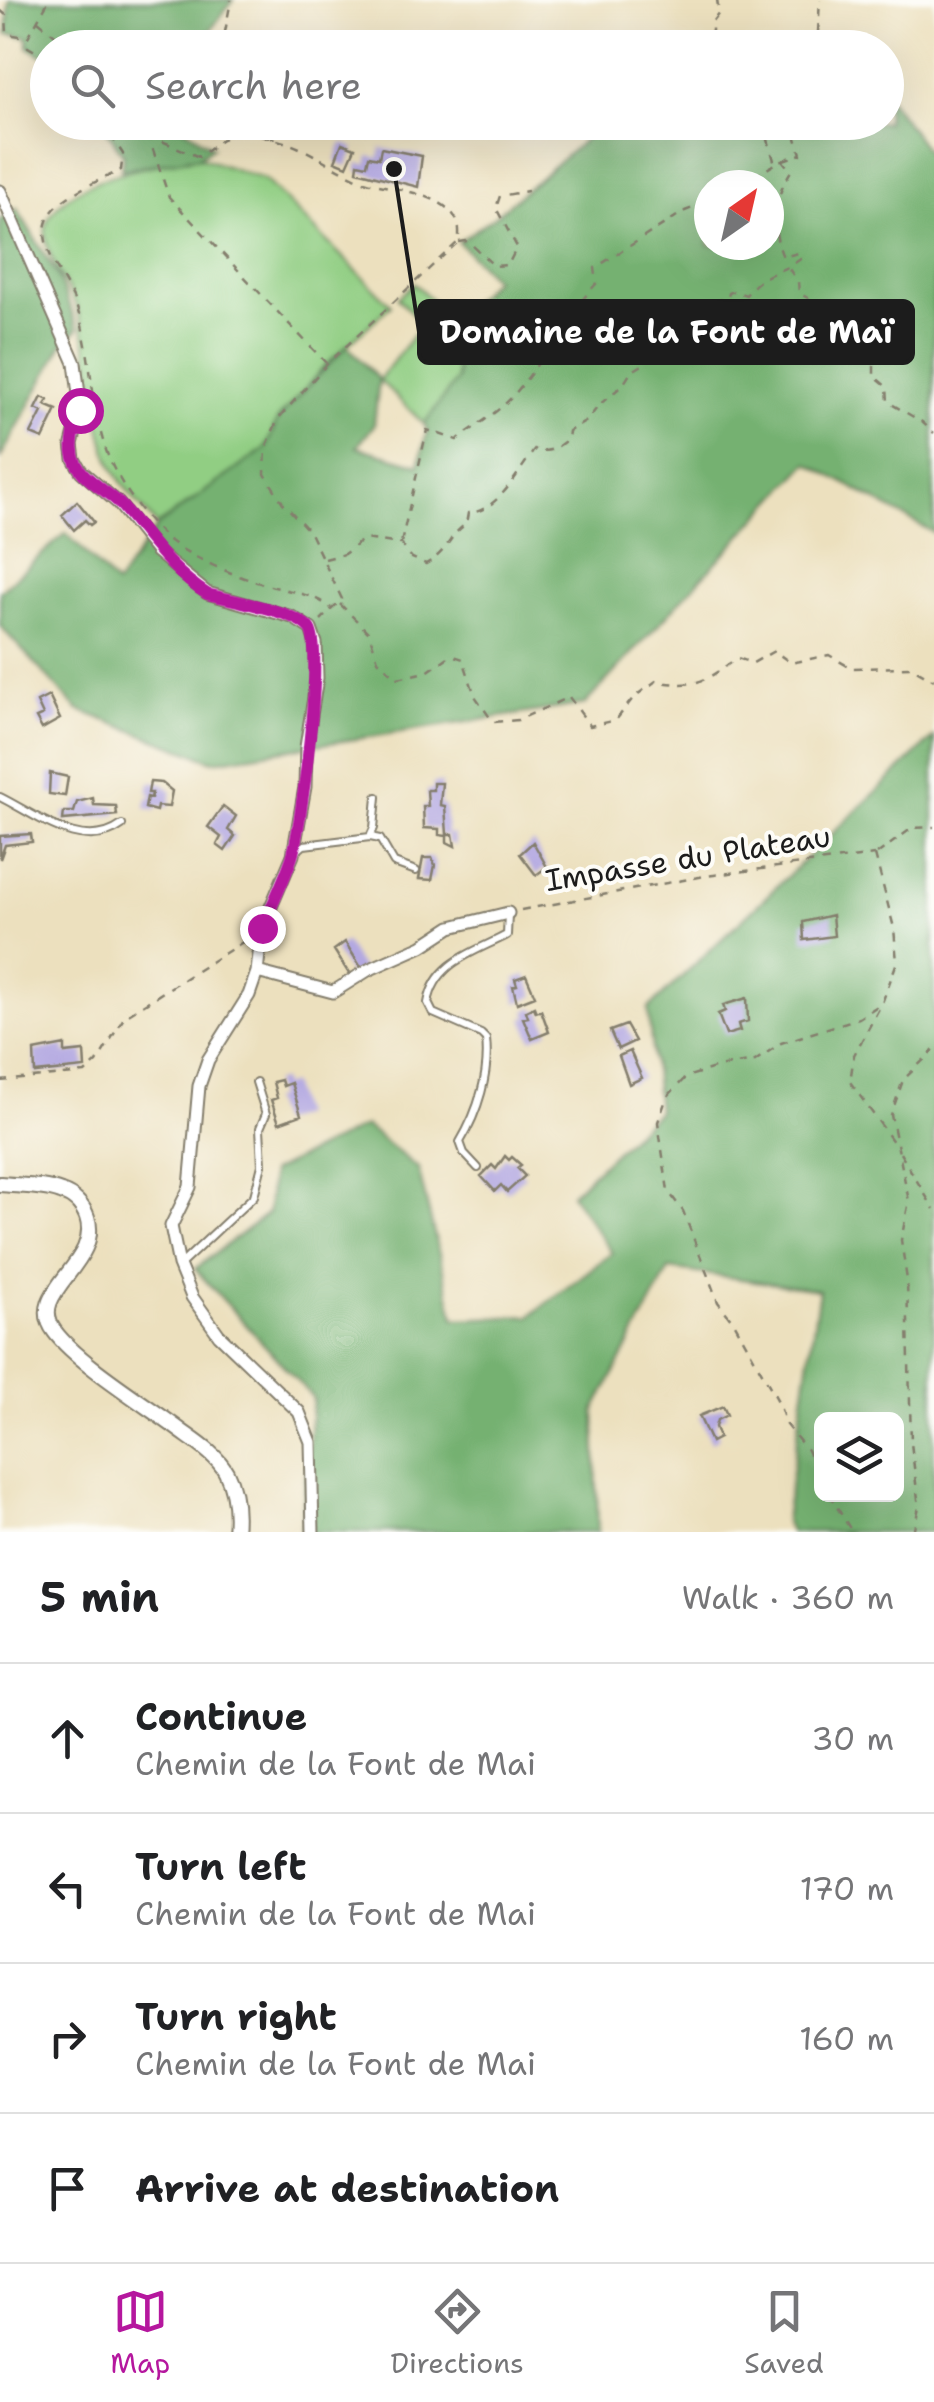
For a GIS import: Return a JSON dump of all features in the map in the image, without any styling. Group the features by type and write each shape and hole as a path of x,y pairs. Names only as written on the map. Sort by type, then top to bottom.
{"street":[{"path":"0,191 75,362 80,410 72,444 74,460 81,471 118,503 158,552 196,587 207,594 292,618 311,629 316,643 317,678 306,747 305,787 292,855 262,928 257,972 249,995 208,1060 199,1086 190,1188 172,1226 180,1266 192,1297 219,1336 299,1412 311,1442 313,1532"},
{"name":"Impasse du Plateau","path":"257,972 333,992 452,926 508,913"},
{"path":"0,1184 59,1191 84,1209 90,1223 90,1240 54,1292 48,1308 50,1325 76,1352 204,1448 225,1469 233,1492 235,1532"}],"lane":[{"path":"370,838 377,797"},
{"path":"0,798 65,831 103,834 122,825"},
{"path":"292,855 304,845 380,839 394,864 416,871"},
{"name":"Impasse du Plateau","path":"478,1168 460,1142 471,1124 483,1087 486,1039 433,1013 428,1003 431,983 443,969 508,935 508,913"},
{"path":"180,1266 254,1196 262,1165 260,1128 266,1114 256,1082"}],"path":[{"path":"32,30 48,0"},
{"path":"225,30 231,0"},
{"path":"712,30 718,13 717,0"},
{"path":"818,30 820,0"},
{"path":"0,10 6,14 7,34"},
{"path":"38,21 49,30"},
{"path":"0,34 28,37"},
{"path":"30,34 30,49"},
{"path":"114,140 123,154 121,170 62,201 46,221 46,244 77,309 94,378 103,441 114,470 169,540 233,572 322,600 332,609"},
{"path":"150,140 169,197 327,364"},
{"path":"160,140 199,157 221,140"},
{"path":"275,140 287,143"},
{"path":"280,140 364,180 432,198 456,220 460,232 458,242 327,364 278,419 266,448 265,474 309,532 342,599 311,629"},
{"path":"768,140 775,164"},
{"path":"765,170 801,154 797,140"},
{"path":"324,560 344,554 364,539 401,544 412,558 426,564 442,555 458,528 466,524 468,512 479,512 505,492 508,482 521,472 536,448 543,452 553,450 568,440 570,430 587,421 631,372 652,359 674,327 728,298 729,292 746,296 761,277 788,268 802,258 798,253 783,257 772,219 780,189 791,171 782,160"},
{"path":"458,242 468,241 494,266 508,265 518,247 496,208 500,196 528,190"},
{"path":"401,544 427,430 457,440 502,407 519,389 572,310 597,283 595,268 694,208"},
{"path":"788,268 798,282 799,293 820,305 831,304 837,312 853,308 879,329 872,363 874,376 887,386 888,402 934,434"},
{"path":"338,602 369,633 378,660 397,678 427,672 450,655 462,659 475,696 493,722 518,720 569,696 590,726 616,720 634,697 656,681 707,682 737,658 754,663 774,650 791,663 828,656 851,668 911,666 934,680"},
{"path":"934,827 912,828 875,855 894,928 898,962 882,1003 854,1055 850,1082 898,1149 934,1209"},
{"name":"Impasse du Plateau","path":"508,913 705,876 875,855"},
{"path":"0,1081 85,1072 109,1044 125,1016 262,928"},
{"path":"814,1467 786,1425 779,1404 735,1324 718,1302 683,1211 668,1192 658,1122 667,1097 686,1077 718,1066 755,1061 781,1042 859,1018 882,1003"},
{"path":"913,1532 919,1507 910,1443 907,1280 901,1240 909,1202 891,1115 902,1080 934,1050"},
{"path":"834,1502 852,1532"}],"green space":[{"path":"9,0 233,0 211,30 30,30 30,48 28,37 7,34"},
{"path":"904,120 934,161 934,533 808,463 585,704 213,761 78,710 0,626 0,591 66,533 116,585 157,526 266,448 278,419 347,345 379,380 374,425 357,447 419,465 427,430 424,424 457,379 453,320 494,279 458,242 494,217 584,140 904,140"},
{"path":"114,140 202,140 213,147 199,157 121,170 123,154"},
{"path":"199,157 264,179 391,305 327,364 278,419 266,448 157,526 112,465 100,427 83,328 49,252 46,229 61,203 95,182 139,168"},
{"path":"17,209 58,276 78,329 63,344 0,459 0,220"},
{"path":"414,283 453,320 457,380 424,424 379,380 422,324 398,298"},
{"path":"934,737 934,1532 790,1532 785,1520 819,1290 669,1269 595,1410 598,1532 301,1532 313,1398 195,1269 268,1213 271,1172 365,1126 418,1168 455,1319 530,1316 612,1253 571,1194 658,1111 648,1009"}],"building":[{"path":"342,143 355,148 347,166 335,161"},
{"path":"381,148 422,156 418,187 357,171 358,163 367,165 369,156 379,158"},
{"path":"42,397 48,400 45,405 57,410 43,439 31,434 42,412 36,409"},
{"path":"77,501 94,522 90,525 85,520 74,530 62,515"},
{"path":"49,696 60,719 42,729 36,718 43,715 37,702"},
{"path":"50,773 68,777 65,796 49,794"},
{"path":"150,782 162,783 172,791 169,807 157,806 156,811 145,808 152,793 148,793"},
{"path":"433,783 442,783 440,805 445,806 447,834 453,834 455,846 447,842 447,836 439,835 439,829 424,828 423,806 428,806 427,790 433,790"},
{"path":"93,798 94,805 116,806 117,815 63,820 64,812 74,812 77,802"},
{"path":"223,806 236,816 228,830 235,836 225,851 217,845 221,837 208,827"},
{"path":"31,834 32,842 5,845 0,859 0,836"},
{"path":"533,842 547,867 536,875 520,854"},
{"path":"423,858 432,858 435,865 432,880 419,879"},
{"path":"832,915 834,936 804,940 803,922"},
{"path":"345,942 362,969 351,977 334,950"},
{"path":"526,975 535,996 517,1003 515,979"},
{"path":"747,998 748,1021 738,1024 740,1031 726,1035 718,1014 725,1011 723,1005"},
{"path":"534,1007 536,1012 541,1010 549,1032 532,1039 523,1018"},
{"path":"626,1025 635,1041 618,1049 610,1031"},
{"path":"65,1045 65,1053 84,1051 85,1068 35,1073 34,1051"},
{"path":"630,1051 642,1078 629,1084 619,1056"},
{"path":"281,1080 283,1086 291,1083 301,1115 279,1123 271,1100 277,1098 273,1082"},
{"path":"505,1156 521,1165 517,1168 525,1176 507,1192 501,1185 495,1191 481,1176 492,1165 496,1169"},
{"path":"723,1406 727,1415 717,1420 719,1438 711,1442 699,1416"}],"place":[{"name":"Domaine de la Font de Maï","path":"394,169"}],"route":[{"path":"80,410 72,444 74,460 118,503 158,552 207,594 292,618 311,629 316,643 317,678 306,747 305,787 292,855 262,928"}]}
